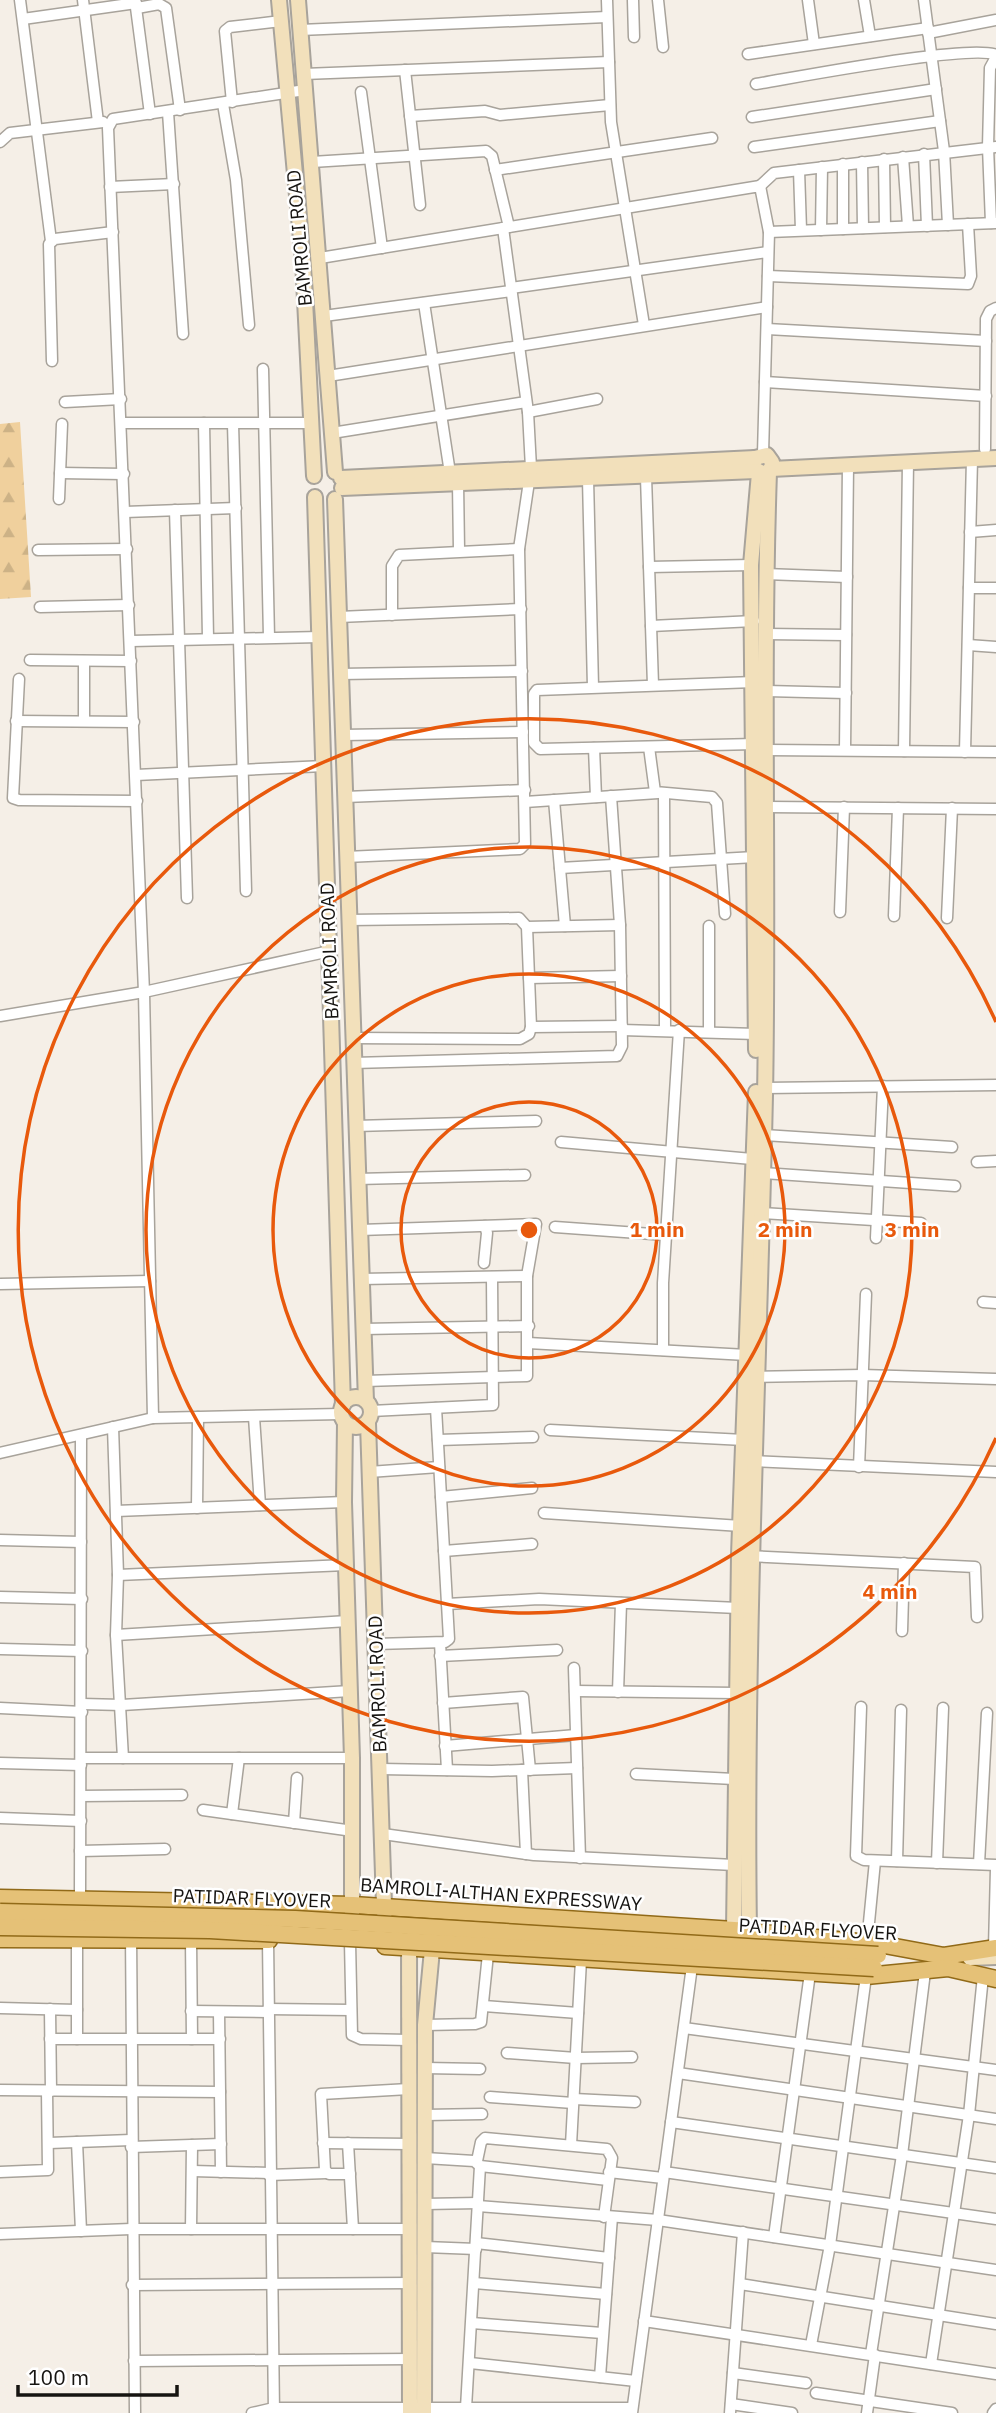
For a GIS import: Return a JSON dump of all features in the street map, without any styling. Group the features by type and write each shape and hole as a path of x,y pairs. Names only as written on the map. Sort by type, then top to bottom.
{"main road":[{"name":"BAMROLI-ALTHAN EXPRESSWAY","path":"0,1898 353,1905 741,1930 871,1961"},
{"name":"PATIDAR FLYOVER","path":"0,1912 295,1919 871,1961 917,1973 946,1962"},
{"name":"PATIDAR FLYOVER","path":"0,1927 210,1930 871,1961 921,1950 946,1962"},
{"path":"0,1939 350,1942 409,1950 810,1973 871,1961"},
{"path":"946,1962 995,1951"},
{"path":"946,1962 992,1975"}],"street":[{"path":"20,0 51,241 48,249 52,361"},
{"name":"BAMROLI ROAD","path":"279,0 285,92 303,261 314,476"},
{"name":"BAMROLI ROAD","path":"298,0 338,484 342,735 386,1908 385,1946"},
{"path":"607,0 610,104 615,152 644,326"},
{"path":"633,0 634,37"},
{"path":"658,0 663,47"},
{"path":"808,0 814,44"},
{"path":"864,0 870,36"},
{"path":"924,0 944,151 948,225"},
{"path":"136,4 150,114"},
{"path":"23,19 83,5 161,4 166,8 180,110"},
{"path":"83,5 98,122"},
{"path":"300,30 607,17"},
{"path":"748,54 996,20"},
{"path":"249,326 228,103 225,31 230,27 281,21"},
{"path":"756,84 932,56 986,52 996,56 990,68 993,223 769,232"},
{"path":"304,74 608,62"},
{"path":"405,70 420,205"},
{"path":"752,117 936,89"},
{"path":"0,142 6,134 110,121 305,90"},
{"path":"361,92 382,248"},
{"path":"410,116 482,111 500,115 610,104"},
{"path":"168,112 183,334"},
{"path":"110,121 110,187 144,992 153,1418"},
{"path":"754,146 940,121"},
{"path":"495,170 712,138"},
{"path":"320,258 760,186 770,175 799,170 992,147"},
{"path":"312,162 486,151 492,156 506,228 511,289 527,407 531,468 519,549 525,844 520,849 346,857"},
{"path":"923,154 927,226"},
{"path":"903,157 908,226"},
{"path":"884,159 885,227"},
{"path":"862,162 863,228"},
{"path":"843,229 844,164"},
{"path":"821,230 822,167"},
{"path":"799,170 801,230"},
{"path":"110,187 174,184"},
{"path":"741,1930 734,1865 734,1779 738,1608 745,1555 741,1526 749,1461 744,1440 752,1377 747,1355 756,1034 755,857 767,691 763,465 769,232 760,186"},
{"path":"768,276 968,284 971,276 968,224"},
{"path":"51,241 113,232"},
{"path":"324,316 768,252"},
{"path":"424,303 440,416 454,478 459,550"},
{"path":"328,376 767,307"},
{"path":"992,452 991,408 986,396 991,367 986,341 991,328 988,314 996,308"},
{"path":"766,329 986,341"},
{"path":"263,369 269,637"},
{"path":"765,382 986,396"},
{"path":"65,402 121,399"},
{"path":"332,433 440,416 597,399"},
{"path":"122,423 311,422"},
{"path":"204,423 208,638"},
{"path":"59,499 62,424"},
{"path":"233,424 246,891"},
{"path":"454,478 527,482 646,477 763,465 992,452"},
{"path":"338,484 324,470 314,476 311,488 315,497 324,501 338,484 454,478 531,468 848,465 972,459 992,452"},
{"path":"965,752 972,459"},
{"path":"904,751 908,462"},
{"path":"741,1930 747,1772 745,1555 762,1213 765,1088 768,807 754,682 751,565 763,465"},
{"path":"845,750 848,465"},
{"path":"60,473 124,474"},
{"path":"646,477 653,685"},
{"path":"588,479 593,687"},
{"name":"BAMROLI ROAD","path":"315,497 352,1758 353,1905 350,1942"},
{"path":"125,512 236,509"},
{"path":"175,510 187,898"},
{"path":"970,531 996,530"},
{"path":"38,550 127,549"},
{"path":"392,615 395,557 459,550 519,549"},
{"path":"649,567 751,565"},
{"path":"765,574 847,577"},
{"path":"969,588 996,588"},
{"path":"40,607 129,605"},
{"path":"339,617 521,610"},
{"path":"651,626 754,621"},
{"path":"766,634 846,635"},
{"path":"131,641 320,637"},
{"path":"968,645 996,647"},
{"path":"30,660 131,661"},
{"path":"84,660 85,722"},
{"path":"341,674 522,671"},
{"path":"19,679 12,795 15,800 137,801"},
{"path":"754,682 535,691 534,743 540,749 761,747 996,752"},
{"path":"767,691 846,693"},
{"path":"16,721 134,722"},
{"path":"342,735 523,732"},
{"path":"649,747 653,789 661,794"},
{"path":"594,748 596,797"},
{"path":"136,775 324,766"},
{"path":"345,797 524,790"},
{"path":"525,802 661,794 715,799 725,914"},
{"path":"661,794 665,1030"},
{"path":"353,1063 611,1058 621,1052 620,925 611,796"},
{"path":"554,800 565,926"},
{"path":"768,807 996,809"},
{"path":"840,912 844,807"},
{"path":"894,916 898,808"},
{"path":"947,918 952,808"},
{"path":"560,868 755,857"},
{"path":"348,920 512,916 525,922 531,1027 529,1034 520,1039 352,1038"},
{"path":"527,927 620,925"},
{"path":"709,926 709,1032"},
{"path":"0,1016 144,992 330,951"},
{"path":"529,978 621,976"},
{"path":"531,1027 756,1034"},
{"path":"663,1350 666,1235 679,1030"},
{"path":"765,1088 996,1085"},
{"path":"876,1238 883,1087"},
{"path":"355,1126 537,1121"},
{"path":"764,1135 953,1146"},
{"path":"561,1142 752,1159"},
{"path":"976,1162 996,1161"},
{"path":"763,1173 879,1183 955,1186"},
{"path":"358,1179 525,1175"},
{"path":"762,1213 920,1223"},
{"path":"359,1230 536,1224 527,1276 527,1376 365,1381"},
{"path":"484,1263 487,1233 485,1226"},
{"path":"555,1227 666,1235"},
{"path":"368,1412 493,1405 495,1377 492,1276"},
{"path":"361,1279 527,1276"},
{"path":"0,1284 150,1281"},
{"path":"859,1467 866,1294"},
{"path":"984,1302 996,1303"},
{"path":"363,1329 529,1326"},
{"path":"528,1343 747,1355"},
{"path":"752,1377 862,1375 996,1379"},
{"path":"343,1414 354,1397 368,1412"},
{"path":"376,1644 440,1643 449,1639 436,1408"},
{"path":"0,1453 153,1418 343,1414 359,1427 368,1412"},
{"path":"254,1416 260,1505"},
{"path":"197,1508 198,1417"},
{"path":"114,1427 118,1575 116,1635 123,1758"},
{"path":"550,1430 744,1440"},
{"path":"80,1435 80,1898"},
{"path":"438,1440 533,1437"},
{"path":"749,1461 996,1472"},
{"path":"369,1472 439,1466"},
{"path":"441,1497 532,1488"},
{"path":"116,1511 344,1502"},
{"path":"544,1513 741,1526"},
{"path":"0,1540 81,1542"},
{"path":"444,1550 532,1544"},
{"path":"745,1555 975,1567 977,1617"},
{"path":"902,1631 904,1563"},
{"path":"118,1575 346,1565"},
{"path":"0,1597 82,1599"},
{"path":"447,1604 532,1599 738,1608"},
{"path":"618,1692 621,1603"},
{"path":"116,1635 348,1621"},
{"path":"440,1643 446,1770"},
{"path":"0,1649 82,1651"},
{"path":"440,1657 557,1650"},
{"path":"574,1668 580,1858"},
{"path":"0,1708 82,1708 350,1690"},
{"path":"575,1691 736,1693"},
{"path":"443,1703 523,1697 528,1739 526,1854"},
{"path":"861,1707 855,1854 860,1860 979,1864 996,1867 995,1951"},
{"path":"937,1863 943,1709"},
{"path":"897,1861 901,1710"},
{"path":"979,1864 987,1713"},
{"path":"445,1746 576,1735"},
{"path":"0,1763 81,1762 123,1758 352,1758"},
{"path":"232,1814 239,1758"},
{"path":"381,1769 577,1768"},
{"path":"636,1774 734,1779"},
{"path":"294,1823 297,1778"},
{"path":"81,1796 182,1795"},
{"path":"202,1810 353,1831"},
{"path":"0,1818 81,1821"},
{"path":"383,1834 526,1854 734,1865"},
{"path":"80,1851 165,1849"},
{"path":"811,2345 830,2245 871,1961 875,1861"},
{"path":"132,1899 131,2229 135,2413"},
{"path":"409,1909 410,2359 417,2411"},
{"path":"417,2411 425,2247 425,2025 430,1950 440,1912"},
{"path":"77,1939 77,2039"},
{"path":"191,1940 192,2039"},
{"path":"268,1940 274,2411"},
{"path":"350,1942 354,2037 409,2040"},
{"path":"425,2025 478,2024 484,2016 488,1954"},
{"path":"571,2146 581,1960"},
{"path":"252,2413 466,2408 478,2411 632,2410 692,1966"},
{"path":"774,2237 810,1973"},
{"path":"867,2413 878,2305 895,2205 914,2059 917,1973"},
{"path":"930,2364 974,2067 992,1975"},
{"path":"484,2006 578,2013"},
{"path":"0,2008 77,2010"},
{"path":"0,2172 48,2170 50,2009"},
{"path":"191,2011 351,2010"},
{"path":"219,2012 221,2172"},
{"path":"684,2028 996,2070"},
{"path":"50,2039 220,2039"},
{"path":"507,2053 576,2058 632,2057"},
{"path":"425,2068 480,2069"},
{"path":"678,2073 996,2119"},
{"path":"326,2173 321,2094 409,2089"},
{"path":"0,2090 220,2092"},
{"path":"490,2097 635,2102"},
{"path":"425,2115 482,2114"},
{"path":"671,2122 996,2168"},
{"path":"466,2408 479,2164 483,2139 610,2151 609,2258 600,2377"},
{"path":"77,2142 81,2231"},
{"path":"49,2143 221,2144"},
{"path":"323,2143 410,2144"},
{"path":"348,2143 353,2230"},
{"path":"191,2229 192,2145"},
{"path":"425,2158 608,2176 664,2175 780,2188 996,2220"},
{"path":"193,2172 350,2174"},
{"path":"425,2204 478,2205 658,2220 996,2270"},
{"path":"0,2234 131,2229 410,2230"},
{"path":"743,2232 730,2408 792,2413"},
{"path":"425,2247 476,2246 609,2258"},
{"path":"132,2285 410,2283"},
{"path":"474,2283 606,2294"},
{"path":"740,2284 996,2324"},
{"path":"644,2321 996,2374"},
{"path":"472,2323 603,2333"},
{"path":"134,2361 410,2359"},
{"path":"470,2363 636,2381"},
{"path":"733,2373 806,2384"},
{"path":"816,2393 952,2413"}],"green space":[{"path":"20,422 31,597 0,599 0,424"}]}
